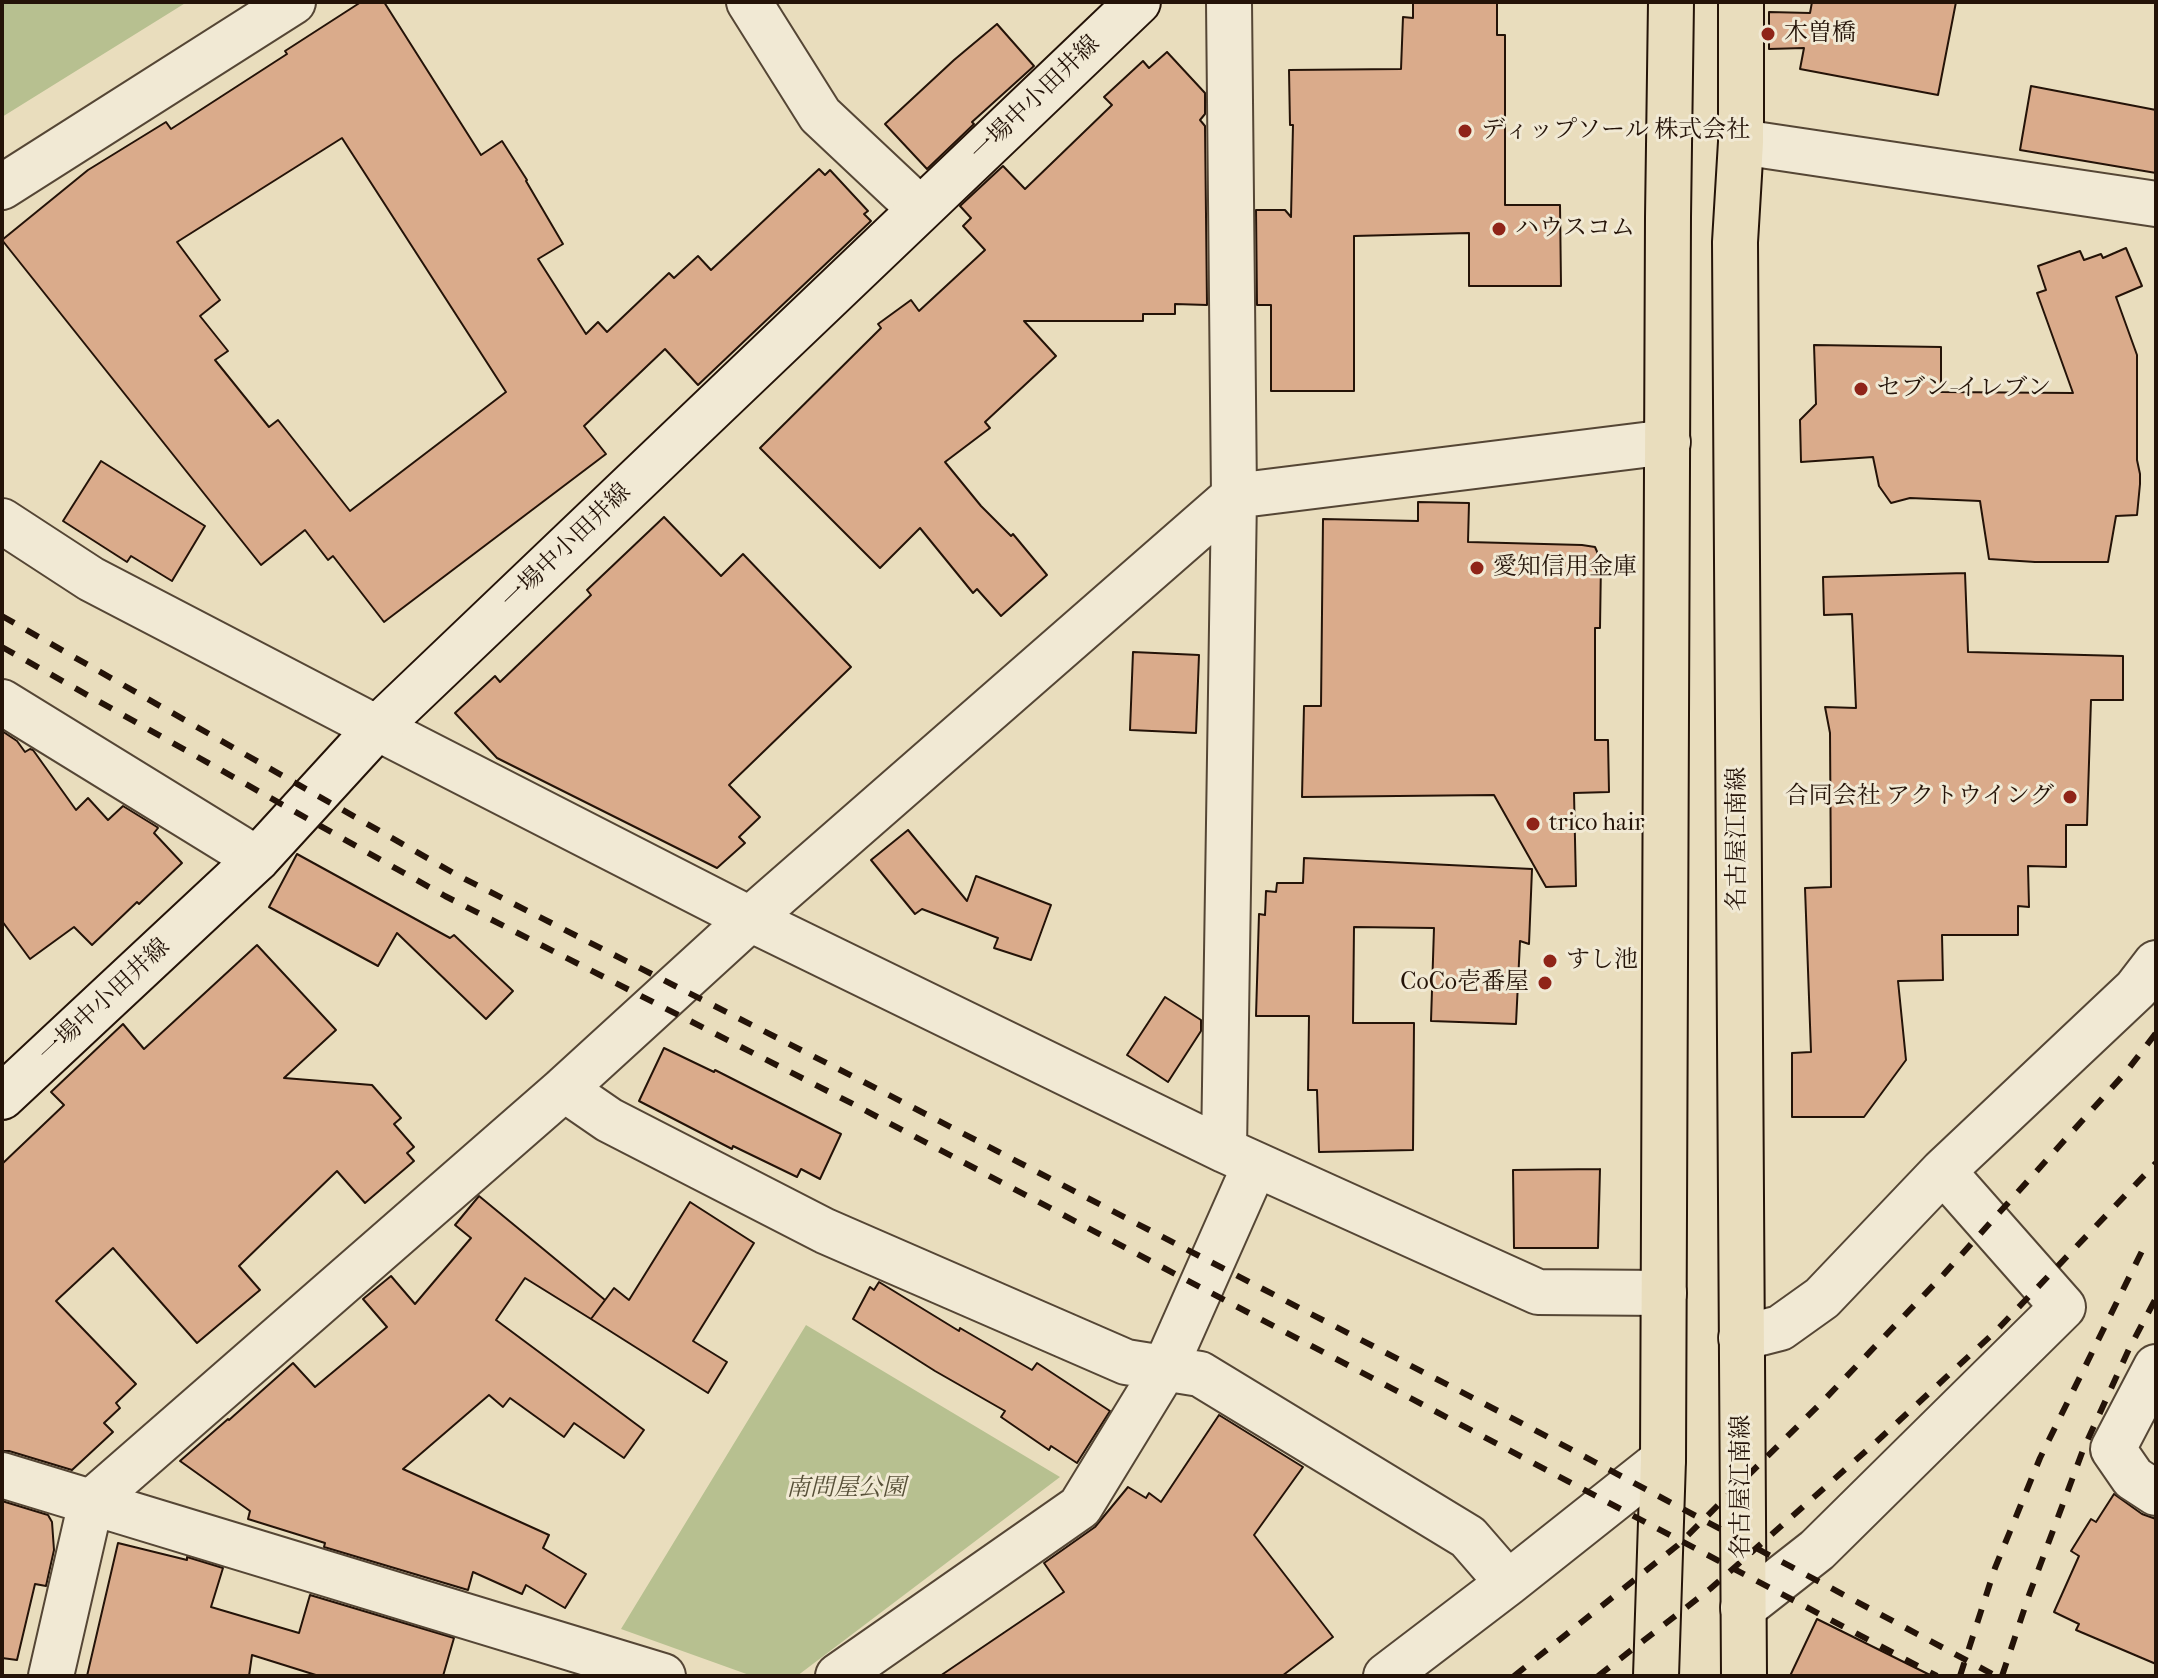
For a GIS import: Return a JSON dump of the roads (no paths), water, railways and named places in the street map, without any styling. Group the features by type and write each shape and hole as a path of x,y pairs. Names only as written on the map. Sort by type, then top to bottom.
{"main road":[{"path":"1656,1676 1663,1460 1671,2"},
{"name":"名古屋江南線","path":"1741,2 1741,142 1735,258 1744,1676"}],"street":[{"path":"2,187 293,2"},
{"path":"749,2 820,115 920,209"},
{"name":"一場中小田井線","path":"2,1097 257,859 377,728 1138,2"},
{"path":"838,1676 1080,1507 1165,1368 1239,1158 1229,2"},
{"path":"1741,142 2156,204"},
{"path":"51,1676 91,1502 564,1089 750,919 1234,496 1668,442"},
{"path":"2,521 91,579 377,728 750,919 1239,1158 1538,1292 1664,1293"},
{"path":"2,702 257,859"},
{"path":"1741,1338 1780,1328 1822,1298 1943,1171 2136,989 2156,963"},
{"path":"564,1089 609,1120 825,1231 1126,1362 1200,1374 1468,1537 1508,1583"},
{"path":"1743,1608 1817,1550 2063,1307 1943,1171"},
{"path":"2156,1367 2113,1449 2133,1478 2156,1493"},
{"path":"1386,1676 1663,1460"},
{"path":"2,1475 663,1676"}],"railway":[{"path":"2,616 457,875 1529,1427 1996,1676"},
{"path":"2,647 445,896 853,1104 1937,1676"},
{"path":"1514,1676 1678,1545 1825,1399 1944,1274 2126,1072 2156,1033"},
{"path":"1598,1676 1710,1589 1875,1443 1996,1331 2156,1163"},
{"path":"1960,1676 1995,1568 2040,1458 2145,1245"},
{"path":"2002,1676 2083,1450 2156,1298"}],"place":[{"name":"木曽橋","path":"1768,34"},
{"name":"ディップソール 株式会社","path":"1465,131"},
{"name":"ハウスコム","path":"1499,229"},
{"name":"セブン-イレブン","path":"1861,389"},
{"name":"愛知信用金庫","path":"1477,568"},
{"name":"合同会社 アクトウイング","path":"2070,797"},
{"name":"trico hair","path":"1533,824"},
{"name":"すし池","path":"1550,961"},
{"name":"CoCo壱番屋","path":"1545,983"}],"park label":[{"name":"南問屋公園","path":"846,1489"}]}
